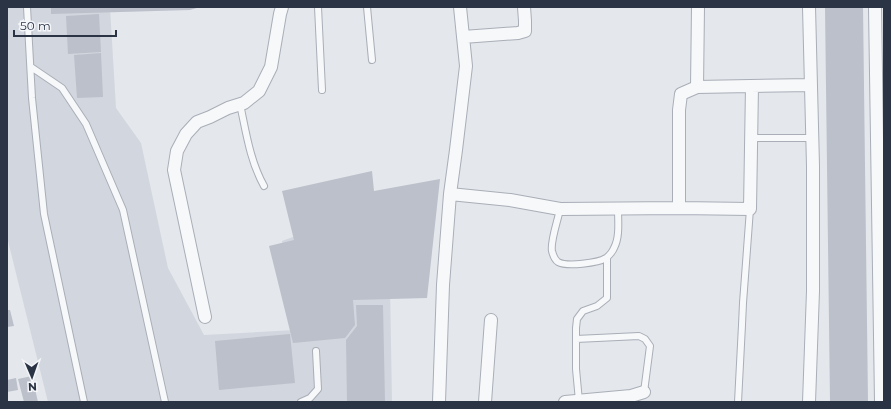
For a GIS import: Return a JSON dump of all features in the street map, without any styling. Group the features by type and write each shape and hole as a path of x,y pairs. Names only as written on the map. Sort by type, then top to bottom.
{"street":[{"path":"206,317 174,170 177,151 186,134 197,122 228,108 244,103 259,91 271,66 282,7"},
{"path":"439,402 443,285 450,194 466,66 460,7"},
{"path":"463,37 518,34 525,31 524,7"},
{"path":"697,87 698,7"},
{"path":"809,7 814,291 809,402"},
{"path":"875,7 880,20 882,305 881,402"},
{"path":"679,208 679,110 681,94 697,87 811,85"},
{"path":"450,194 510,200 560,209 750,209 752,86"},
{"path":"485,402 490,320"},
{"path":"565,402 632,396 644,392"}],"lane":[{"path":"27,7 32,98 44,214 84,402"},
{"path":"318,7 322,90"},
{"path":"368,7 372,60"},
{"path":"31,67 62,88 86,124 123,210 165,402"},
{"path":"240,104 253,163 264,186"},
{"path":"752,138 812,138"},
{"path":"560,209 552,242 552,250 554,257 558,262 570,264 597,262 607,258 614,249 617,238 618,209"},
{"path":"738,402 742,303 750,209"},
{"path":"580,401 576,369 576,328 578,319 583,311 597,306 607,298 607,258"},
{"path":"576,339 639,336 645,339 650,346 644,392"},
{"path":"301,402 310,398 318,389 316,351"}],"shaded area":[{"path":"7,7 136,7 110,8 116,108 141,143 168,268 204,335 295,330 282,241 331,223 390,287 392,402 48,402 7,237"}],"building":[{"path":"51,7 200,7 190,10 51,14"},
{"path":"825,7 863,7 868,402 830,402"},
{"path":"99,14 101,52 68,54 66,16"},
{"path":"101,53 103,97 77,98 74,55"},
{"path":"372,171 374,191 440,179 427,298 353,300 355,325 345,338 293,343 269,246 294,240 282,191"},
{"path":"356,305 383,305 385,402 347,402 346,340 357,326"},
{"path":"7,310 10,310 14,326 7,327"},
{"path":"290,334 295,383 219,390 215,341"},
{"path":"32,376 38,402 24,402 18,379"},
{"path":"16,378 18,390 7,392 7,380"}]}
